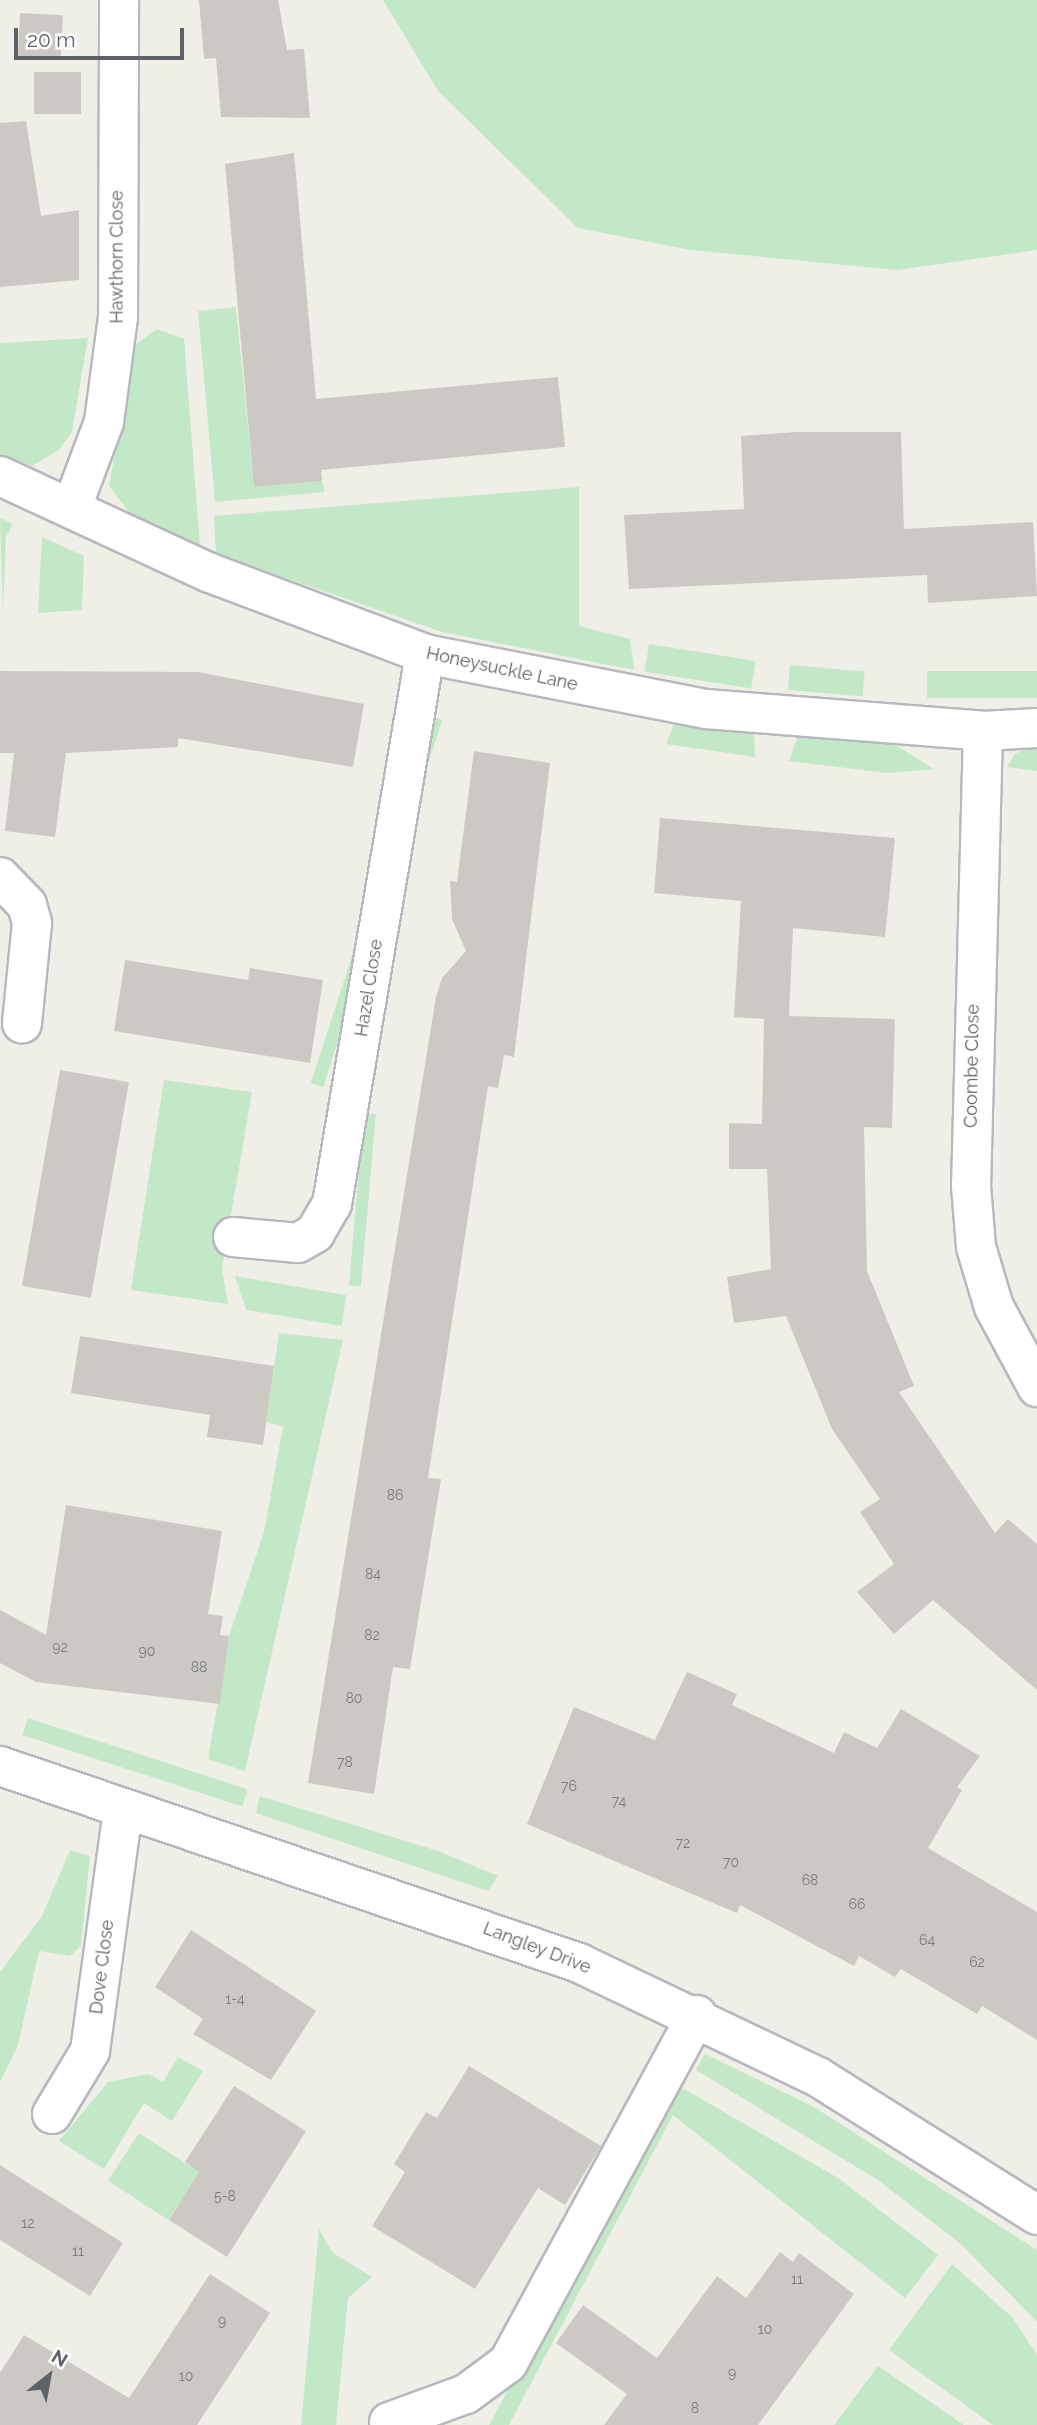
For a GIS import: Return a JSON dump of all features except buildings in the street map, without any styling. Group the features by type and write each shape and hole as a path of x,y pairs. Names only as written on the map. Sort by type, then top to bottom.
{"street":[{"name":"Hawthorn Close","path":"72,507 104,422 113,375 119,0"},
{"name":"Honeysuckle Lane","path":"0,476 210,573 425,654 706,709 983,731 1037,728"},
{"name":"Hazel Close","path":"233,1237 298,1243 315,1233 332,1204 425,654"},
{"name":"Coombe Close","path":"983,731 971,1185 976,1247 994,1307 1037,1387"},
{"path":"0,877 27,905 32,923 22,1024"},
{"name":"Langley Drive","path":"0,1766 124,1810 459,1918 696,2015 818,2077 1037,2215"},
{"name":"Dove Close","path":"52,2114 90,2051 124,1810"},
{"path":"389,2422 466,2394 508,2363 696,2015"}],"green space":[{"path":"383,0 1037,0 1037,250 897,270 691,250 578,228 438,91"},
{"path":"236,307 254,487 322,481 325,492 215,502 198,311"},
{"path":"157,329 184,339 200,546 136,521 109,486 135,345"},
{"path":"88,338 72,432 59,450 32,466 0,456 0,343"},
{"path":"579,487 579,626 630,639 634,670 442,632 216,554 214,516"},
{"path":"0,518 13,524 6,537 3,614"},
{"path":"42,537 84,556 82,610 38,613"},
{"path":"649,644 756,661 751,689 645,672"},
{"path":"790,665 865,672 863,696 788,690"},
{"path":"927,671 1037,671 1037,698 927,698"},
{"path":"430,716 442,720 323,1087 311,1083"},
{"path":"676,719 754,729 755,757 666,744"},
{"path":"798,736 894,744 934,769 887,773 789,761"},
{"path":"1037,743 1037,771 1007,767 1015,754"},
{"path":"164,1080 252,1092 222,1268 228,1304 131,1290"},
{"path":"364,1113 376,1114 361,1286 349,1285"},
{"path":"235,1276 346,1295 342,1326 246,1310"},
{"path":"279,1333 343,1340 245,1771 208,1759 229,1636 264,1532 283,1426 266,1422"},
{"path":"28,1718 248,1789 242,1807 22,1735"},
{"path":"260,1796 438,1851 498,1876 488,1891 256,1813"},
{"path":"70,1850 90,1856 81,1946 70,1956 39,1951 18,2045 0,2082 0,1972 42,1916"},
{"path":"705,2054 814,2107 1037,2250 1037,2322 962,2245 878,2180 696,2070"},
{"path":"178,2057 203,2071 172,2121 144,2103 104,2169 59,2141 108,2082 148,2074 163,2082"},
{"path":"674,2083 838,2178 938,2255 905,2298 673,2115 509,2425 489,2425"},
{"path":"139,2133 199,2172 168,2220 108,2181"},
{"path":"319,2229 333,2253 372,2277 348,2298 336,2425 301,2425"},
{"path":"952,2264 1013,2318 1037,2355 1037,2425 993,2425 889,2350"},
{"path":"878,2366 964,2425 834,2425"}]}
